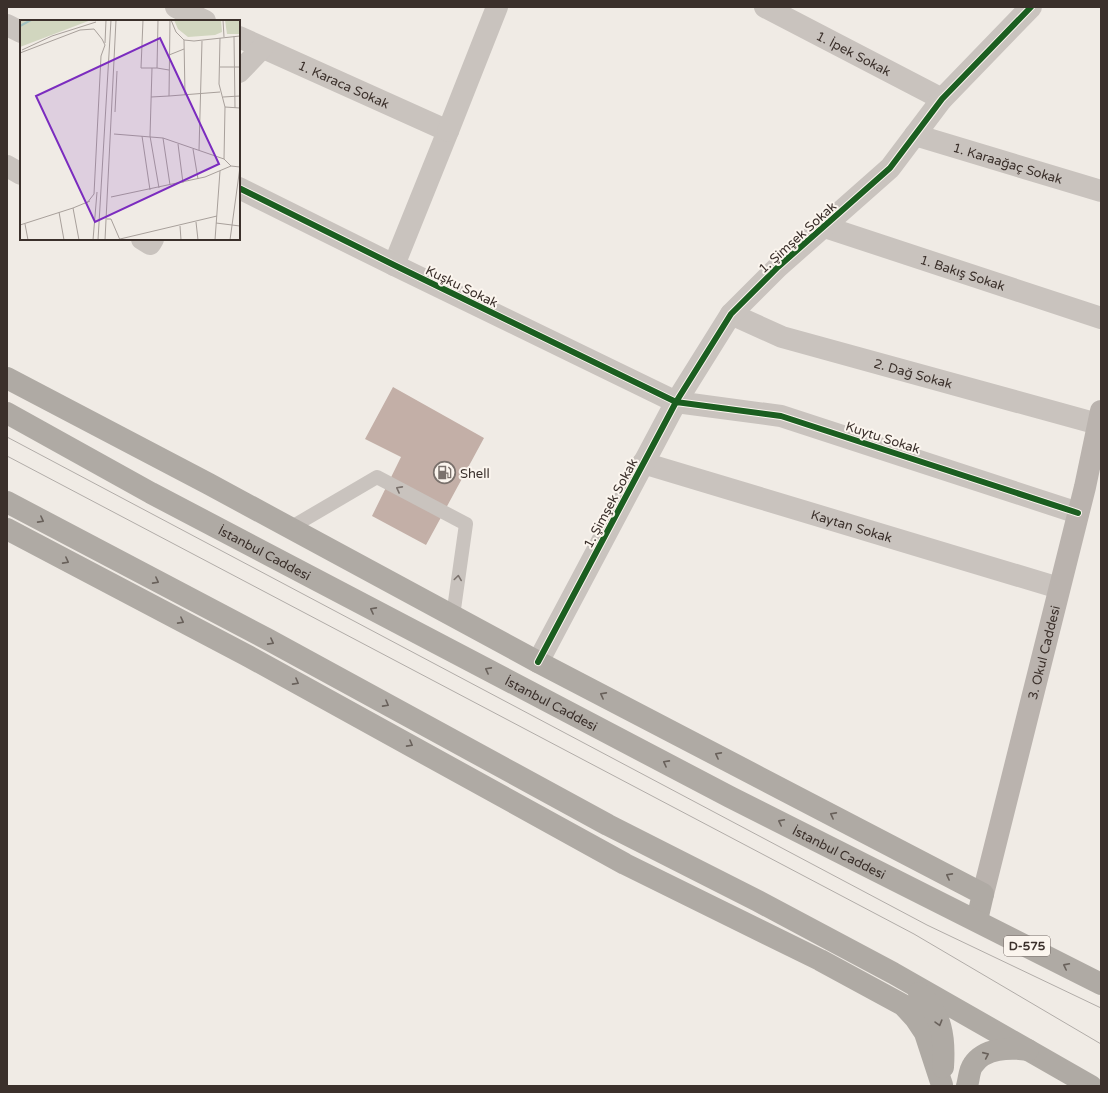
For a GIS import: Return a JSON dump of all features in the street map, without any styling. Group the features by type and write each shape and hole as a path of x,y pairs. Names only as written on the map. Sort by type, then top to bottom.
{"highway":[{"path":"7,378 538,662 983,894 977,920"},
{"name":"İstanbul Caddesi","path":"7,413 151,493 372,610 723,793 1101,984"},
{"path":"7,502 269,640 608,825 758,900 1092,1086"},
{"path":"7,529 248,656 625,864 820,960 903,1005 915,1018 925,1033 942,1085"},
{"path":"907,982 935,1010 944,1046 942,1085"},
{"path":"967,1086 972,1065 981,1056 1013,1047 1028,1050"}],"main road":[{"name":"3. Okul Caddesi","path":"983,894 1060,588 1100,418"}],"street":[{"path":"176,7 203,20"},
{"name":"1. İpek Sokak","path":"765,7 942,99"},
{"name":"1. Şimşek Sokak","path":"538,662 676,402 732,314 778,267 890,168 942,99 1031,7"},
{"path":"394,265 448,131 494,8"},
{"path":"7,25 20,32"},
{"name":"1. Karaca Sokak","path":"240,37 448,131"},
{"path":"240,71 262,48"},
{"name":"1. Karaağaç Sokak","path":"915,135 1101,191"},
{"path":"7,166 20,173"},
{"name":"Kuşku Sokak","path":"240,188 676,402"},
{"name":"1. Bakış Sokak","path":"825,227 1101,318"},
{"path":"144,240 150,244 152,240"},
{"name":"2. Dağ Sokak","path":"732,314 782,337 1100,418"},
{"name":"Kuytu Sokak","path":"676,402 781,416 1078,513"},
{"name":"Kaytan Sokak","path":"643,463 1060,588"}],"lane":[{"path":"290,528 377,477 466,524 453,616"}],"building":[{"path":"393,387 484,438 426,545 372,516 401,457 365,439"}],"tram line":[{"path":"7,437 927,925 1101,1008"},
{"path":"7,456 914,934 1101,1044"}],"cycle path":[{"path":"538,662 676,402 731,314 778,267 890,168 942,99 1031,7"},
{"path":"240,188 676,402 781,416 1078,513"}],"place":[{"name":"Shell","path":"444,473"}]}
